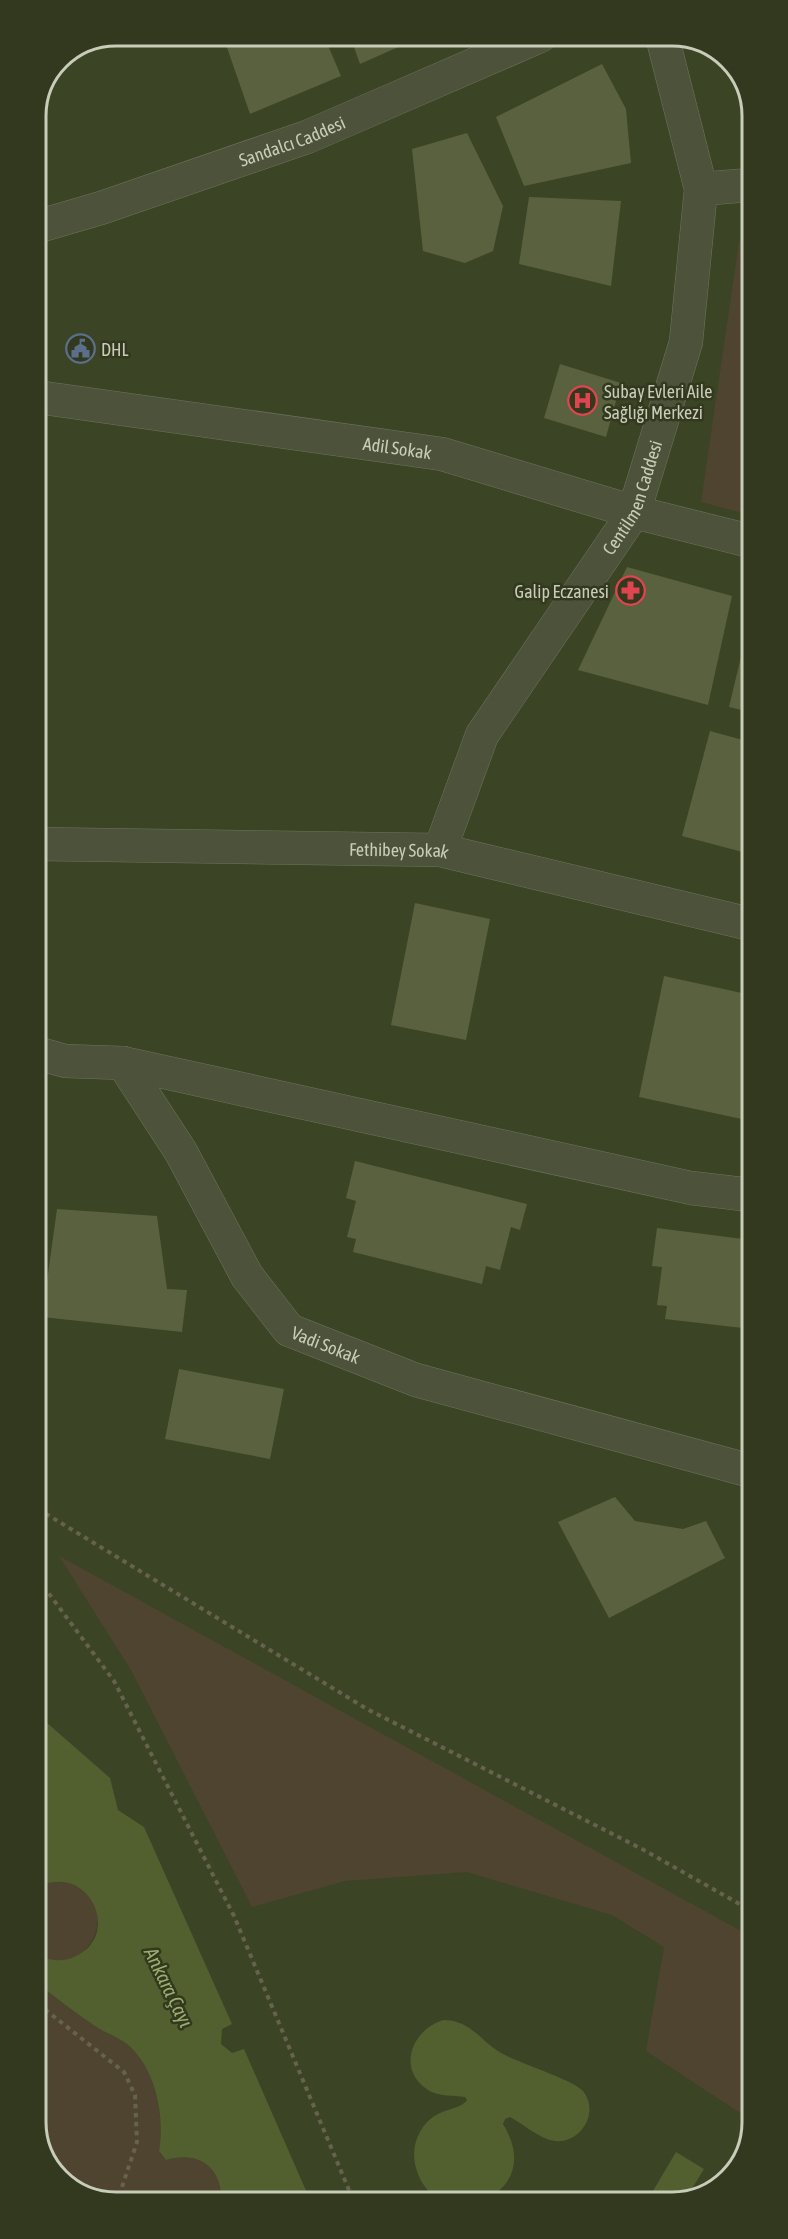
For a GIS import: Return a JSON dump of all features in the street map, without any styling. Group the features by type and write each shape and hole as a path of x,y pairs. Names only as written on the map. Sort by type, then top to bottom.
{"street":[{"name":"Sandalcı Caddesi","path":"46,224 101,208 307,137 515,47"},
{"name":"Centilmen Caddesi","path":"440,850 482,735 634,512 686,342 701,189 665,47"},
{"path":"701,189 742,186"},
{"name":"Adil Sokak","path":"46,398 442,454 634,512 742,540"},
{"name":"Fethibey Sokak","path":"46,844 440,850 742,922"},
{"path":"46,1056 65,1061 123,1063 691,1188 742,1194"},
{"name":"Vadi Sokak","path":"123,1063 181,1152 247,1276 289,1330 416,1380 742,1469"}],"path":[{"path":"46,1514 367,1709 642,1849 742,1905"},
{"path":"46,1590 114,1681 229,1906 350,2192"},
{"path":"46,2010 124,2072 135,2095 137,2142 121,2192"}],"shaded area":[{"path":"742,240 742,513 701,502 739,242"},
{"path":"59,1556 742,1932 742,2114 646,2051 664,1947 612,1915 467,1872 345,1881 252,1907 131,1670"},
{"path":"56,1881 79,1887 92,1899 97,1915 96,1932 88,1947 75,1957 58,1961 46,1957 46,1884"},
{"path":"46,1990 88,2021 120,2039 137,2054 145,2066 156,2094 161,2124 159,2152 166,2160 189,2158 207,2164 218,2180 221,2192 111,2192 98,2190 77,2181 61,2165 52,2150 46,2123"}],"water":[{"name":"Ankara Çayı","path":"46,1722 110,1778 118,1810 144,1827 232,2024 222,2029 221,2044 232,2053 244,2049 307,2192 221,2192 218,2180 207,2164 189,2158 166,2160 159,2151 161,2123 156,2094 145,2066 137,2054 120,2039 88,2021 46,1990 46,1959 65,1960 89,1947 96,1934 98,1919 94,1905 85,1892 72,1884 56,1882 46,1885"},
{"path":"443,2020 462,2024 505,2055 578,2087 588,2099 588,2117 585,2125 573,2137 564,2141 555,2141 537,2134 510,2117 505,2119 503,2124 514,2150 512,2172 501,2189 496,2192 431,2192 428,2190 417,2171 414,2158 416,2140 430,2119 437,2114 458,2107 467,2100 465,2097 441,2095 428,2090 412,2072 412,2051 416,2041 432,2025"},
{"path":"676,2152 704,2169 691,2189 681,2192 652,2192"}],"building":[{"path":"227,47 329,47 341,76 250,114"},
{"path":"354,47 398,47 360,64"},
{"path":"602,64 626,109 631,163 524,186 496,117"},
{"path":"467,133 503,206 493,251 465,263 423,251 412,149"},
{"path":"529,197 621,201 611,286 519,264"},
{"name":"Subay Evleri Aile Sağlığı Merkezi","path":"560,364 621,383 606,437 544,418"},
{"path":"627,567 732,596 708,705 578,670"},
{"path":"742,652 742,710 729,707"},
{"path":"710,731 742,740 742,852 682,836"},
{"path":"415,903 490,919 466,1040 391,1025"},
{"path":"664,976 742,993 742,1119 639,1097"},
{"path":"355,1161 527,1204 520,1230 511,1227 500,1270 486,1266 482,1284 353,1252 356,1239 347,1237 356,1201 346,1198"},
{"path":"57,1209 157,1216 167,1289 187,1290 182,1332 46,1317 46,1288"},
{"path":"657,1228 742,1239 742,1328 665,1319 667,1306 657,1305 662,1267 652,1266"},
{"path":"179,1369 284,1389 270,1459 165,1439"},
{"path":"615,1497 635,1521 683,1529 706,1521 725,1558 609,1618 558,1522"}],"place":[{"name":"DHL","path":"80,349"},
{"name":"Subay Evleri Aile Sağlığı Merkezi","path":"583,401"},
{"name":"Galip Eczanesi","path":"630,591"}]}
